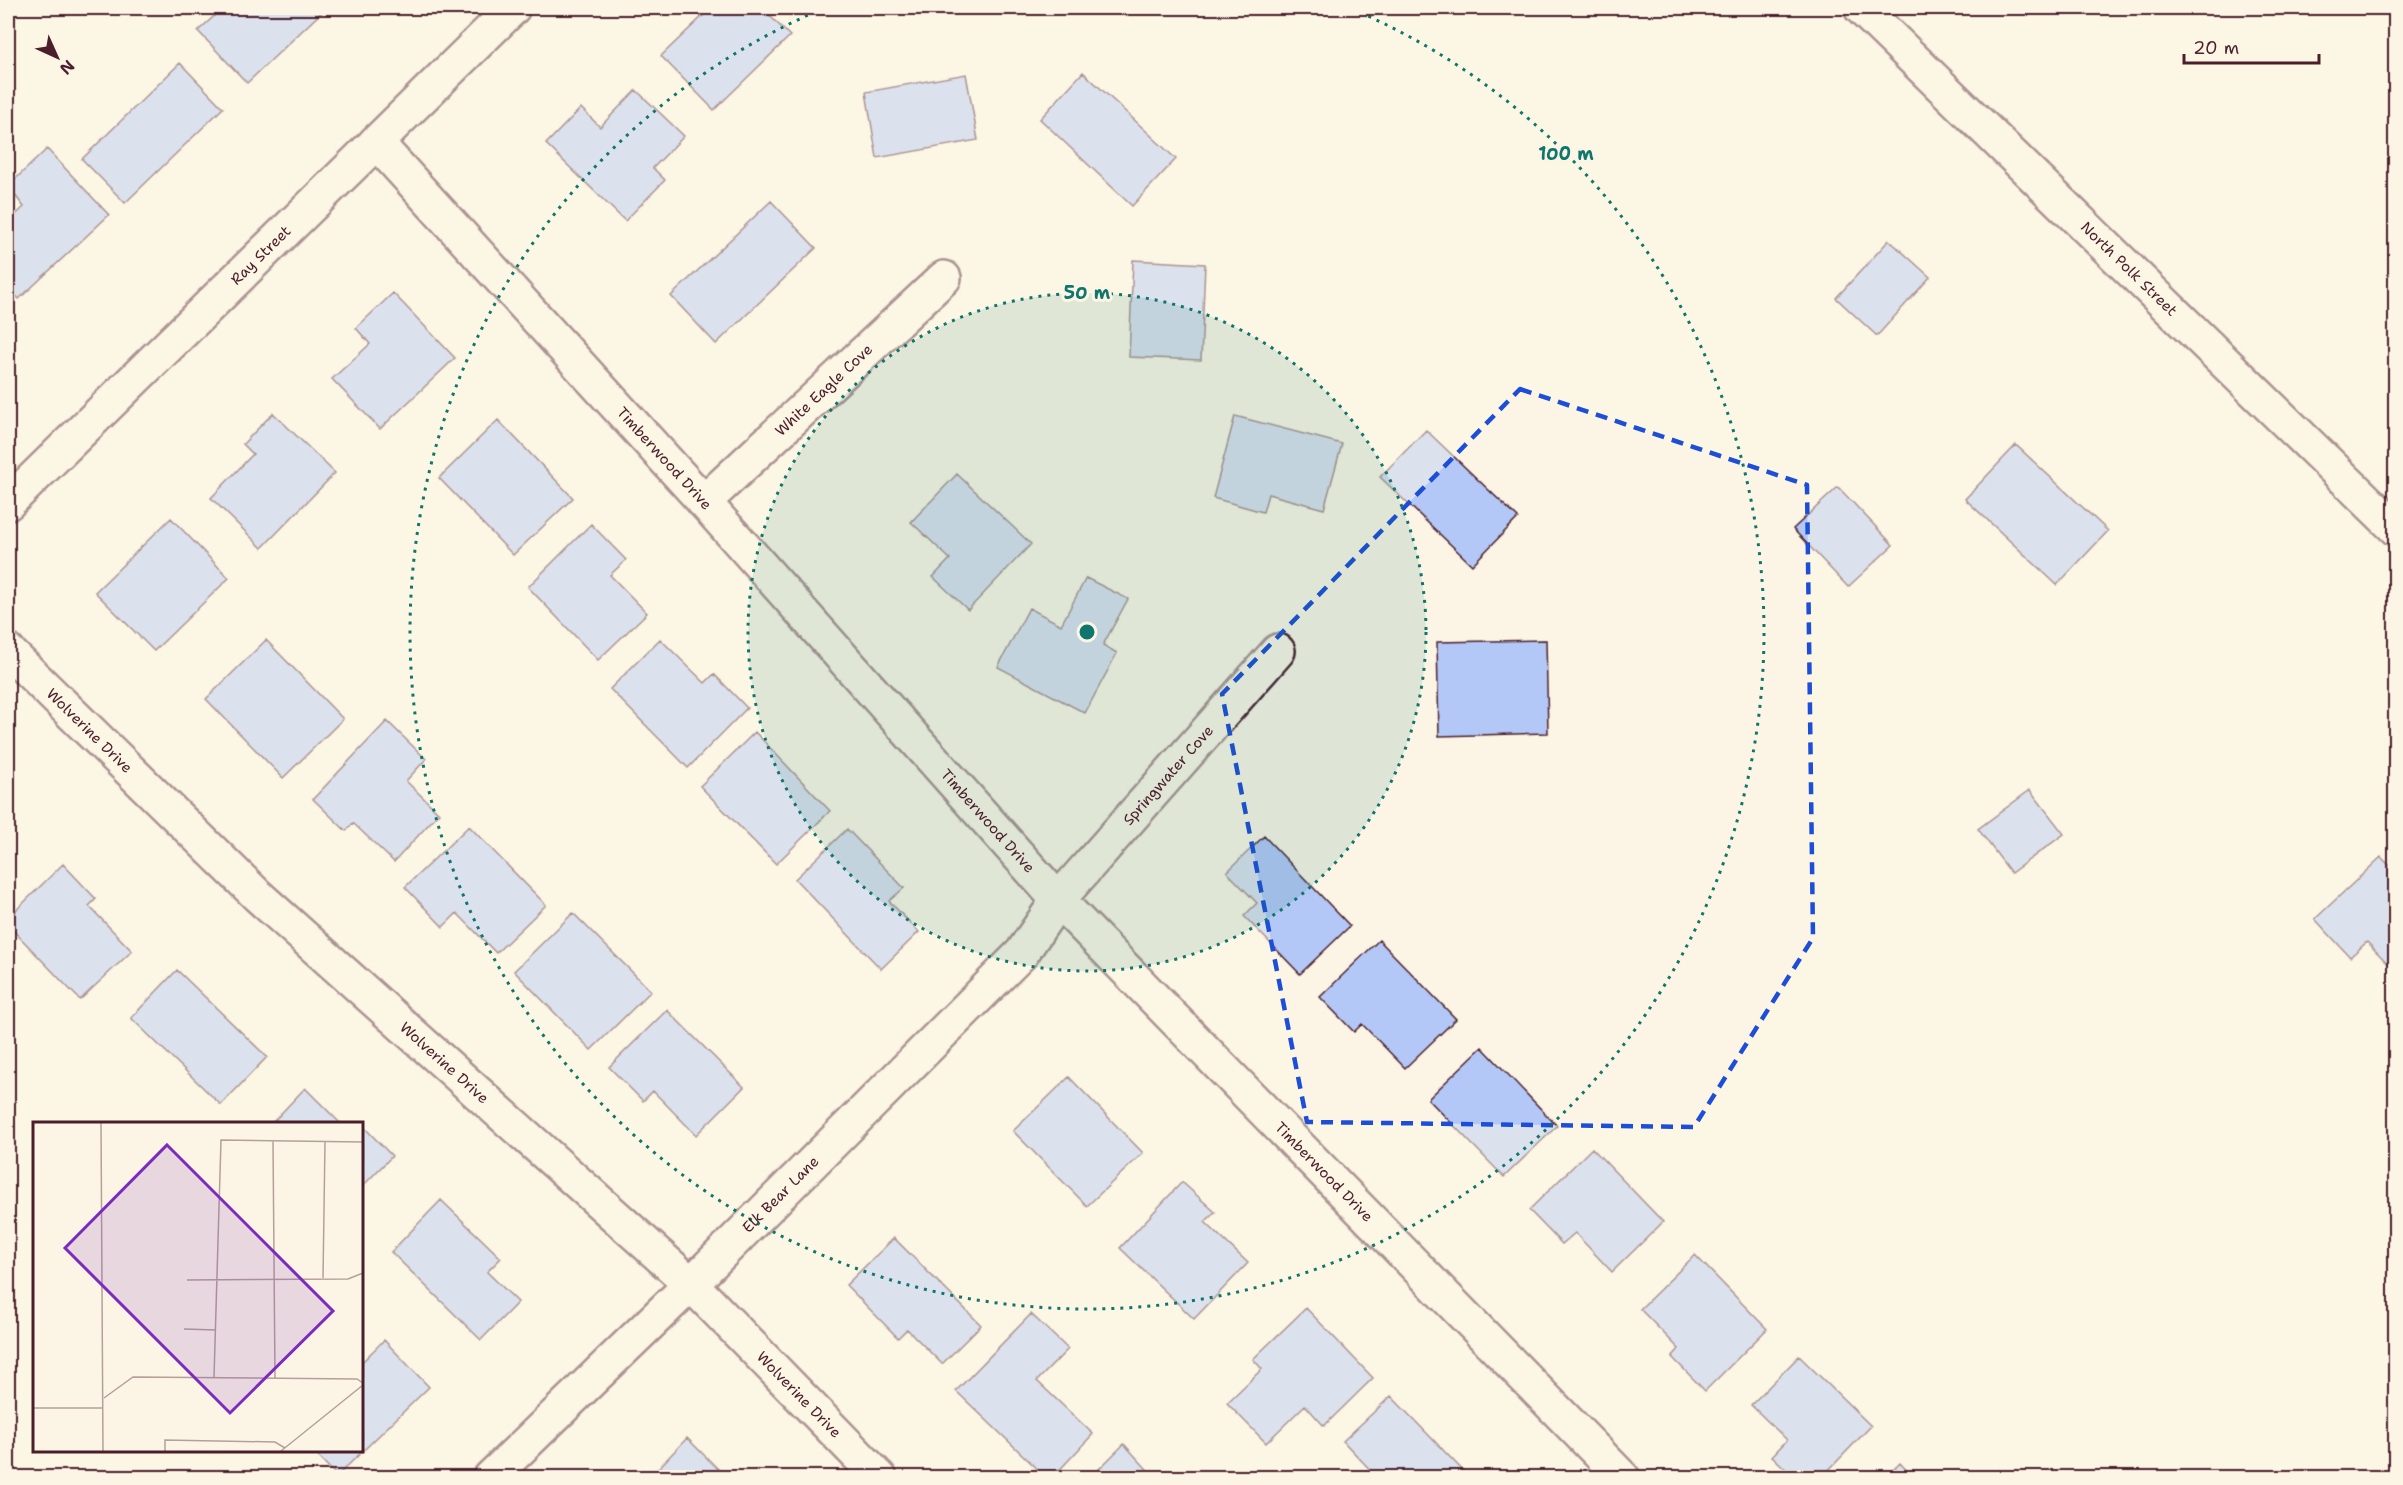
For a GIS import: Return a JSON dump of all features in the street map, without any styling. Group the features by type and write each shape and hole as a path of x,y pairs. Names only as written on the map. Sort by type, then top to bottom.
{"street":[{"name":"Ray Street","path":"8,503 513,8"},
{"name":"North Polk Street","path":"1861,8 2396,529"},
{"name":"Timberwood Drive","path":"376,142 704,502 1058,900 1623,1478"},
{"name":"White Eagle Cove","path":"704,502 944,278"},
{"name":"Wolverine Drive","path":"8,651 257,895 691,1284 879,1478"},
{"name":"Springwater Cove","path":"1058,900 1278,651"},
{"name":"Elk Bear Lane","path":"490,1478 691,1284 1022,953 1058,900"}],"highlighted area":[{"path":"1520,389 1807,485 1813,938 1694,1127 1307,1122 1222,694"}],"building":[{"path":"223,8 326,8 247,83 198,31"},
{"path":"711,8 762,8 790,36 714,110 661,56"},
{"path":"180,63 223,108 125,203 82,159"},
{"path":"1083,72 1176,159 1132,206 1040,119"},
{"path":"966,74 978,140 877,158 866,92"},
{"path":"636,90 684,136 653,168 665,180 625,221 546,144 581,108 600,127"},
{"path":"47,149 109,215 19,299 8,287 8,222 24,207 8,186"},
{"path":"771,201 816,248 716,344 671,296"},
{"path":"1889,240 1930,277 1877,336 1836,298"},
{"path":"1133,260 1205,264 1201,360 1129,357"},
{"path":"393,293 455,358 380,429 332,379 370,344 356,328"},
{"path":"273,413 335,473 262,548 211,498 253,454 243,444"},
{"path":"1235,416 1342,444 1324,509 1268,494 1263,512 1213,498"},
{"path":"498,420 573,498 513,555 439,478"},
{"path":"1426,430 1518,518 1472,565 1380,477"},
{"path":"2016,445 2108,531 2057,585 1965,499"},
{"path":"957,474 1031,544 968,610 933,577 950,559 911,522"},
{"path":"1838,487 1893,545 1848,587 1793,529"},
{"path":"171,518 229,578 154,651 95,592"},
{"path":"591,524 626,560 610,575 647,613 598,660 528,587"},
{"path":"1086,578 1128,599 1103,645 1117,653 1085,713 998,667 1029,608 1061,625"},
{"path":"660,639 705,683 714,674 747,708 688,768 610,689"},
{"path":"266,640 343,719 283,778 206,699"},
{"path":"1546,640 1548,733 1439,736 1437,642"},
{"path":"387,721 426,759 406,781 439,813 394,862 353,823 346,831 313,799"},
{"path":"755,732 830,811 776,864 700,786"},
{"path":"2030,790 2064,834 2011,873 1978,829"},
{"path":"469,826 546,905 496,953 457,913 443,927 405,887"},
{"path":"847,829 904,888 889,901 919,932 881,969 795,879"},
{"path":"1264,836 1350,926 1300,974 1244,916 1257,903 1227,872"},
{"path":"2381,857 2396,872 2396,972 2367,942 2350,957 2315,919"},
{"path":"63,864 96,899 89,906 132,951 80,1000 8,925 8,918"},
{"path":"573,913 651,991 591,1050 514,971"},
{"path":"1379,940 1456,1019 1405,1068 1362,1024 1354,1032 1320,997"},
{"path":"177,970 267,1057 221,1105 131,1018"},
{"path":"667,1010 744,1087 696,1135 653,1091 643,1101 609,1067"},
{"path":"1482,1047 1557,1126 1504,1177 1428,1099"},
{"path":"1069,1077 1143,1153 1087,1206 1013,1131"},
{"path":"305,1088 339,1122 273,1122"},
{"path":"363,1126 392,1156 363,1186"},
{"path":"1592,1148 1663,1222 1612,1272 1575,1233 1562,1244 1529,1210"},
{"path":"1182,1182 1215,1212 1205,1222 1248,1263 1194,1319 1120,1248"},
{"path":"441,1200 501,1258 487,1272 518,1302 481,1340 391,1252"},
{"path":"894,1238 981,1325 942,1364 907,1329 898,1338 846,1285"},
{"path":"1695,1255 1767,1329 1705,1391 1672,1357 1679,1349 1640,1309"},
{"path":"1306,1308 1373,1378 1324,1426 1305,1405 1266,1443 1227,1403 1262,1369 1253,1359"},
{"path":"1031,1314 1068,1349 1037,1381 1093,1434 1052,1478 1047,1478 956,1391"},
{"path":"384,1340 429,1387 363,1451 363,1361"},
{"path":"1799,1356 1871,1426 1821,1478 1795,1478 1772,1456 1787,1440 1751,1405"},
{"path":"1391,1396 1470,1478 1378,1478 1343,1441"},
{"path":"687,1438 721,1472 716,1478 649,1478"},
{"path":"1124,1444 1155,1478 1090,1478"},
{"path":"314,1452 362,1452 337,1476"},
{"path":"1900,1463 1914,1478 1885,1478"}]}
